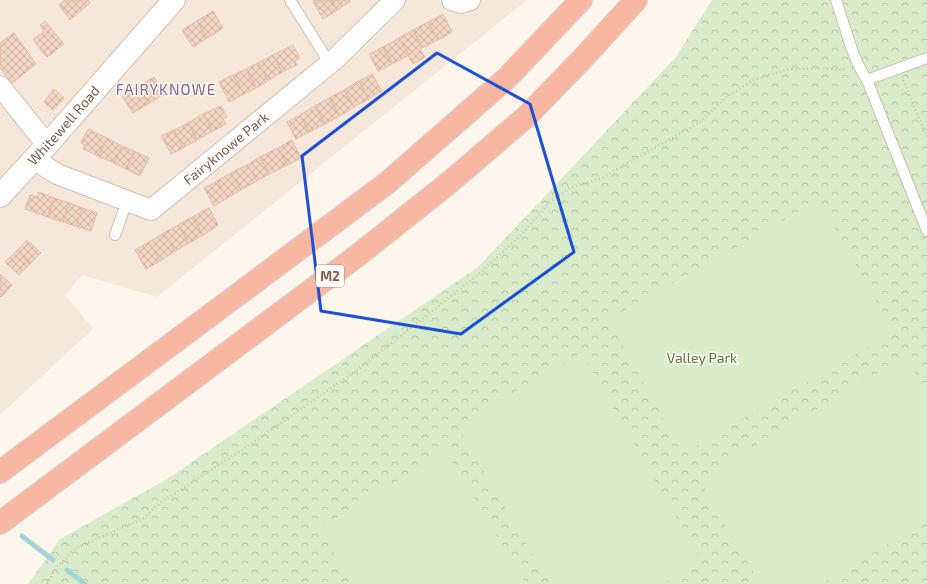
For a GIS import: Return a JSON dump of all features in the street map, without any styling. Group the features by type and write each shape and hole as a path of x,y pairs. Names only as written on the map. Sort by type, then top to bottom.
{"highway":[{"path":"0,472 240,294 386,183 507,78 581,0"},
{"name":"M2","path":"0,523 356,256 450,182 527,116 636,0"}],"street":[{"name":"Whitewell Road","path":"0,196 174,0"},
{"name":"Fairyknowe Park","path":"0,86 40,152 57,174 151,210 330,64 395,0"},
{"path":"452,0 461,3 470,0"}],"lane":[{"path":"290,0 330,64"},
{"path":"836,0 860,70 867,80 927,231"},
{"path":"867,80 927,58"},
{"path":"115,235 126,201"}],"path":[{"path":"47,584 56,568 76,548 144,518 160,503 242,450 360,368 479,274 520,236 550,202 571,187 600,180 702,121 726,97 754,80 785,70 819,68 860,70"},
{"path":"898,68 927,137"}],"highlighted area":[{"path":"437,53 530,104 574,252 461,334 321,311 302,156"}],"shaded area":[{"path":"0,0 527,0 157,297 82,275 65,295 93,329 0,415"}],"green space":[{"name":"Valley Park","path":"712,0 927,0 927,584 28,584 60,539 167,479 478,267 675,58"},
{"path":"819,200 894,332 683,453 608,320"},
{"path":"581,353 702,561 663,584 550,584 457,426"},
{"path":"906,356 927,393 927,521 820,584 760,584 699,479"},
{"path":"446,451 526,584 352,584 319,528"}],"building":[{"path":"65,0 88,0 90,3 70,20 59,5"},
{"path":"331,0 337,10 323,19 313,1"},
{"path":"331,0 349,0 350,2 337,10"},
{"path":"213,11 223,28 207,38 197,21"},
{"path":"443,14 452,32 438,40 428,22"},
{"path":"45,21 64,44 47,57 33,40 44,31 40,25"},
{"path":"197,21 207,38 193,47 182,30"},
{"path":"428,22 438,40 422,48 413,30"},
{"path":"413,30 422,48 420,49 425,57 413,64 399,38"},
{"path":"14,33 36,64 12,83 0,68 0,43"},
{"path":"399,38 409,55 392,64 383,47"},
{"path":"293,45 300,58 295,61 297,65 282,72 273,55"},
{"path":"383,47 392,64 378,71 369,54"},
{"path":"273,55 282,72 268,81 258,63"},
{"path":"258,63 268,81 256,88 246,69"},
{"path":"246,69 256,88 244,94 233,75"},
{"path":"372,74 382,91 368,99 359,81"},
{"path":"233,75 244,94 229,102 219,82"},
{"path":"154,77 164,94 148,104 138,86"},
{"path":"359,81 368,99 354,107 344,90"},
{"path":"138,86 148,104 133,113 122,96"},
{"path":"54,89 64,98 53,110 44,102"},
{"path":"344,90 354,107 340,116 329,98"},
{"path":"329,98 340,116 325,124 315,106"},
{"path":"221,106 227,117 223,119 226,124 213,131 203,114"},
{"path":"315,106 325,124 309,132 300,115"},
{"path":"203,114 213,131 197,140 188,123"},
{"path":"300,115 309,132 296,139 287,122"},
{"path":"188,123 197,140 183,148 174,130"},
{"path":"88,129 107,138 98,156 83,149 85,145 81,143"},
{"path":"174,130 183,148 171,154 161,136"},
{"path":"107,138 122,146 114,163 98,156"},
{"path":"292,140 301,158 287,165 278,148"},
{"path":"122,146 134,151 126,169 114,163"},
{"path":"278,148 287,165 269,174 260,157"},
{"path":"134,151 149,158 140,176 126,169"},
{"path":"260,157 269,174 257,181 247,165"},
{"path":"247,165 257,181 241,190 231,173"},
{"path":"231,173 241,190 227,198 217,181"},
{"path":"217,181 227,198 214,206 204,188"},
{"path":"39,192 54,198 48,217 25,209 30,195 37,197"},
{"path":"54,198 69,203 63,222 48,217"},
{"path":"69,203 82,208 76,226 63,222"},
{"path":"82,208 97,213 91,231 76,226"},
{"path":"209,208 218,225 203,235 192,217"},
{"path":"192,217 203,235 189,243 178,225"},
{"path":"178,225 189,243 175,251 164,233"},
{"path":"164,233 175,251 160,261 149,242"},
{"path":"27,240 41,253 30,264 16,251"},
{"path":"149,242 160,261 146,269 135,250"},
{"path":"16,251 30,264 19,275 5,262"},
{"path":"0,274 12,285 1,297 0,296"}],"waterway":[{"path":"22,536 53,560"},
{"path":"67,570 85,584"}],"district":[{"name":"FAIRYKNOWE","path":"166,90"}]}
